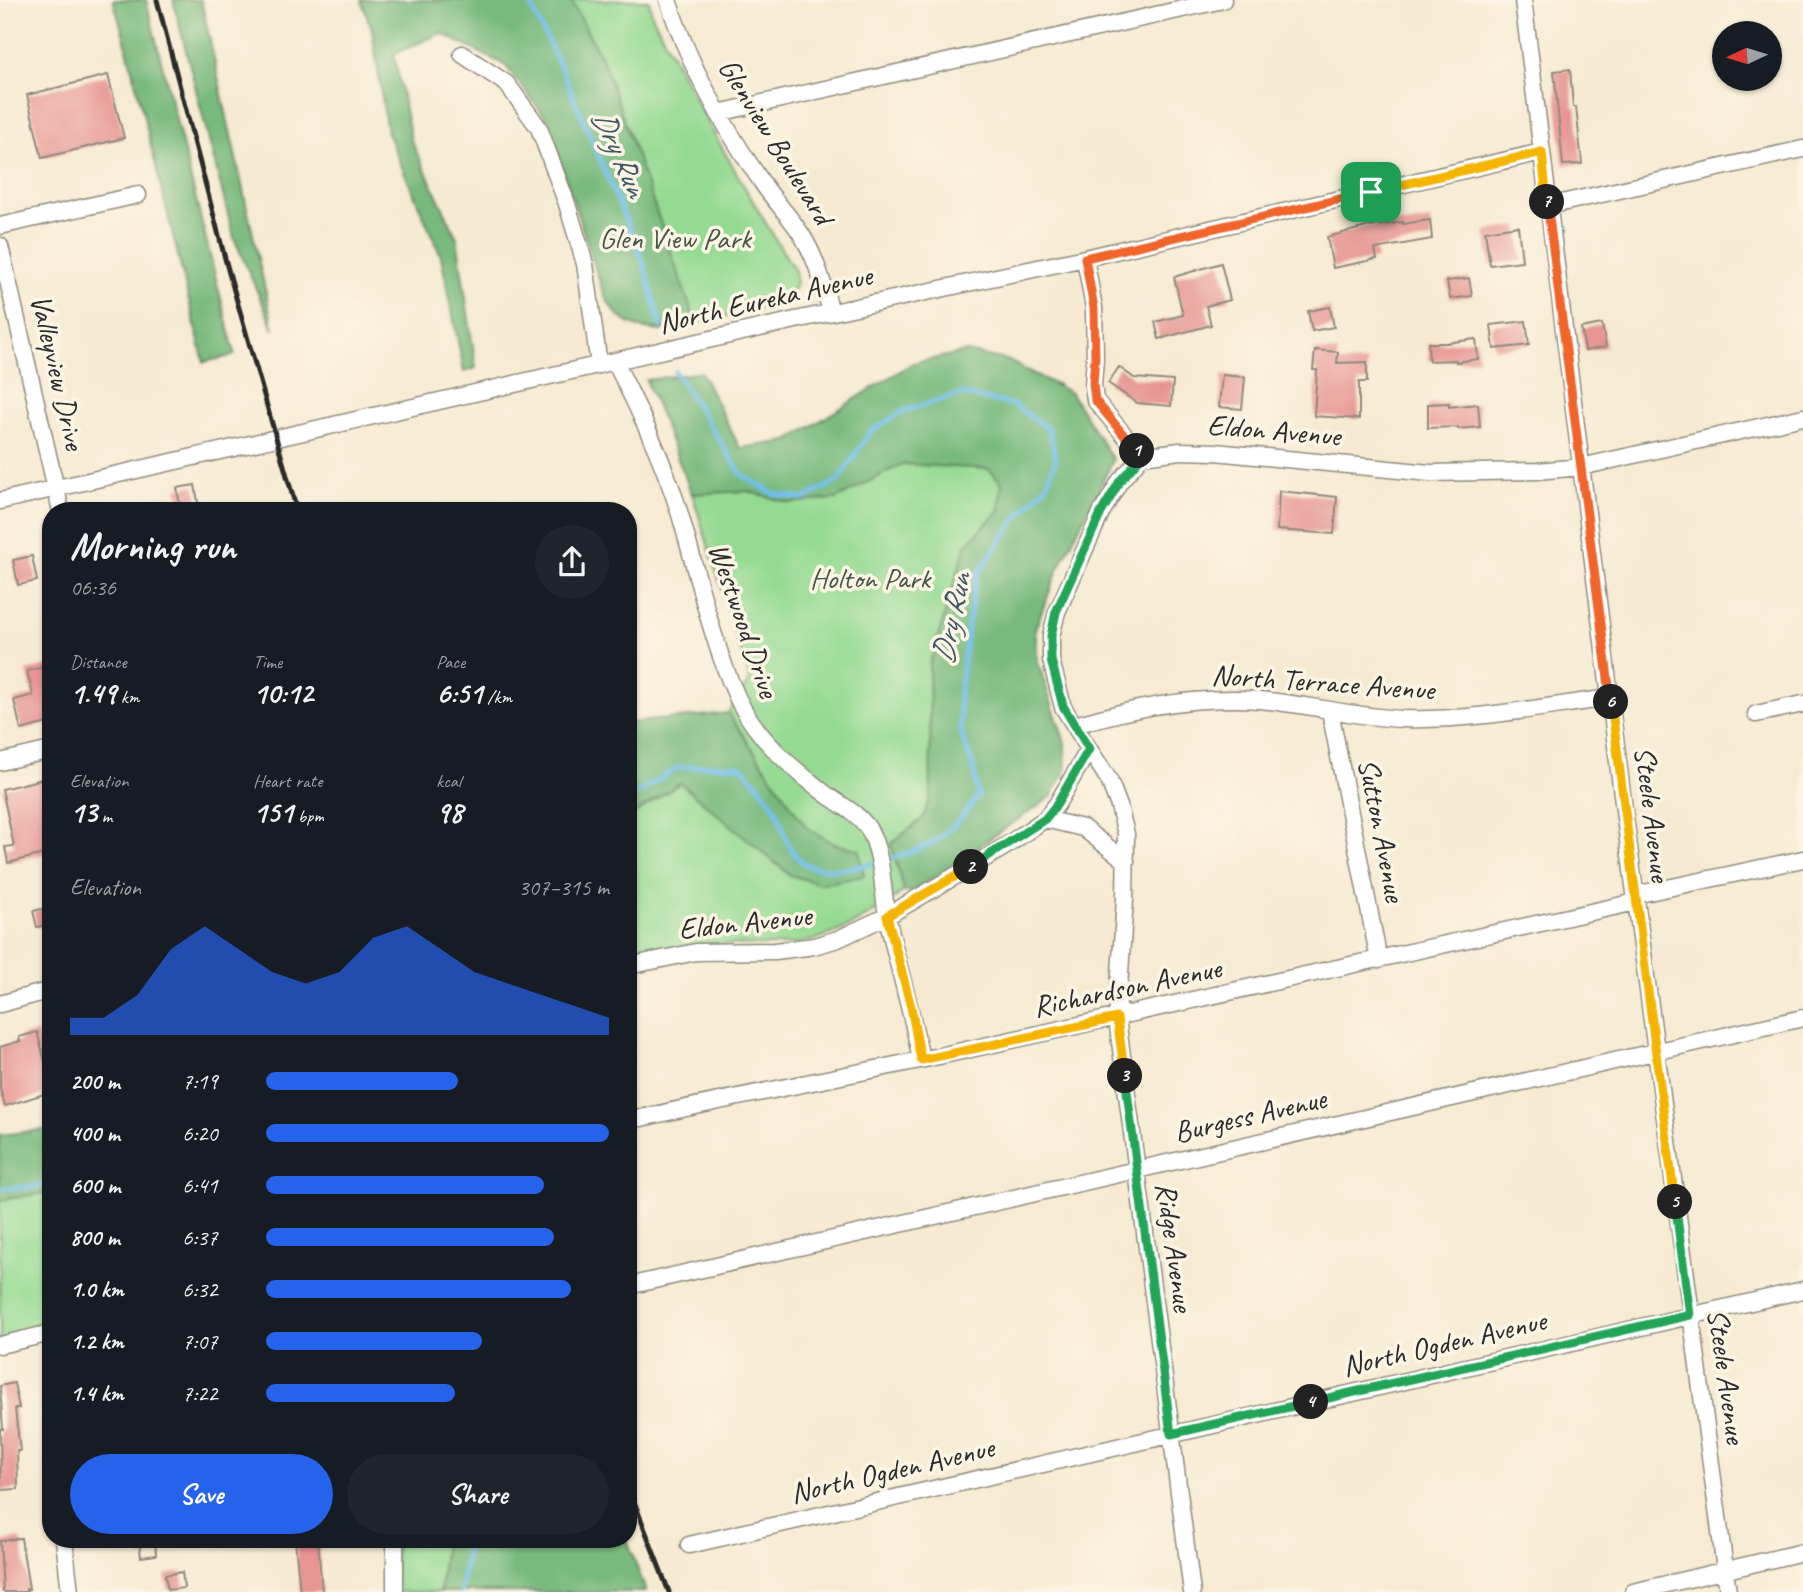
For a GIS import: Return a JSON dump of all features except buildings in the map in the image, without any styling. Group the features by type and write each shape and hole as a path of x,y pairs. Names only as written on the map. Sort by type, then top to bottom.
{"street":[{"name":"Glenview Boulevard","path":"668,0 674,20 718,113 761,182 803,236 818,267 831,312"},
{"path":"718,113 1223,0"},
{"name":"Steele Avenue","path":"1522,0 1610,698 1728,1592"},
{"name":"Westwood Drive","path":"461,54 507,84 539,128 567,204 607,364 646,423 677,505 729,680 744,712 764,741 827,795 854,813 867,828 875,847 887,916 911,1007 921,1060"},
{"path":"1548,206 1803,149"},
{"name":"North Eureka Avenue","path":"0,501 831,312 1085,258 1542,152"},
{"path":"0,226 138,195"},
{"name":"Valleyview Drive","path":"0,246 59,502"},
{"path":"1085,258 1094,308 1095,400 1142,456 1120,481 1101,513 1056,612 1051,636 1051,660 1063,706 1089,749"},
{"name":"Eldon Avenue","path":"1142,456 1180,451 1215,452 1430,473 1537,471 1581,467 1803,416"},
{"name":"North Terrace Avenue","path":"1075,725 1142,708 1223,699 1259,700 1377,717 1452,718 1610,698"},
{"path":"1756,714 1803,704"},
{"name":"Sutton Avenue","path":"1330,710 1379,960"},
{"name":"Eldon Avenue","path":"637,964 696,952 775,951 814,946 838,939 887,916 1006,846 1045,819 1057,804 1089,749"},
{"name":"Ridge Avenue","path":"1089,749 1109,780 1126,834 1117,1018 1192,1592"},
{"path":"0,762 42,752"},
{"path":"1045,819 1083,828 1126,861"},
{"name":"Richardson Avenue","path":"637,1119 1379,960 1803,859"},
{"path":"0,1004 42,992"},
{"name":"Burgess Avenue","path":"637,1284 1803,1018"},
{"name":"North Ogden Avenue","path":"689,1545 1803,1290"},
{"path":"0,1345 42,1335"},
{"path":"65,1548 70,1592"},
{"path":"395,1548 395,1592"},
{"path":"1633,1592 1803,1552"}],"green space":[{"path":"113,0 146,0 235,355 204,362"},
{"path":"173,0 201,0 274,330 234,238"},
{"path":"361,0 571,0 603,61 696,323 668,328 643,328 621,318 612,308 604,294 546,118 505,65 441,33 394,54 411,140 457,238 476,368 464,372 441,256 387,133 372,29"},
{"name":"Glen View Park","path":"492,0 649,0 652,15 702,113 795,271 795,287 787,299 777,305 659,331 641,328 614,309 604,294 546,118"},
{"path":"966,352 1007,360 1071,393 1113,460 1058,570 1035,629 1038,663 1065,743 1066,770 1051,797 913,891 904,892 891,844 923,818 931,795 929,666 966,545 999,511 1002,483 989,469 902,464 836,499 790,503 747,491 692,494 646,380 701,372 740,448 788,441 913,363"},
{"name":"Holton Park","path":"929,367 1058,384 1079,467 950,854 878,909 859,921 817,939 783,945 693,946 637,957 637,812 680,783 750,680 686,474 805,446"},
{"path":"728,713 806,827 835,844 859,849 864,876 821,884 790,875 680,783 637,812 637,722"},
{"path":"42,1130 42,1193 0,1200 0,1135"},
{"path":"42,1193 42,1335 0,1345 0,1200"},
{"path":"395,1548 444,1548 440,1592 395,1592"},
{"path":"444,1548 630,1548 646,1592 440,1592"}],"waterway":[{"name":"Dry Run","path":"528,0 561,68 642,258 661,327"},
{"name":"Dry Run","path":"637,793 677,768 741,766 773,805 788,843 800,860 827,869 886,860 921,848 946,833 978,796 973,765 961,734 959,695 977,575 1016,519 1046,486 1056,459 1049,429 1014,405 960,394 903,411 870,432 839,480 804,499 774,494 742,475 675,372"},
{"name":"Dry Run","path":"0,1189 42,1186"},
{"path":"461,1592 467,1548"}],"railway":[{"path":"157,0 227,266 294,502"},
{"path":"637,1509 669,1592"}],"route":[{"path":"1542,152 1690,1315 1171,1434 1117,1018 921,1060 911,1007 887,916 1006,846 1045,819 1057,804 1089,749 1063,706 1051,660 1051,636 1056,612 1101,513 1120,481 1142,456 1095,400 1094,308 1085,258 1371,192 1542,152"}]}
